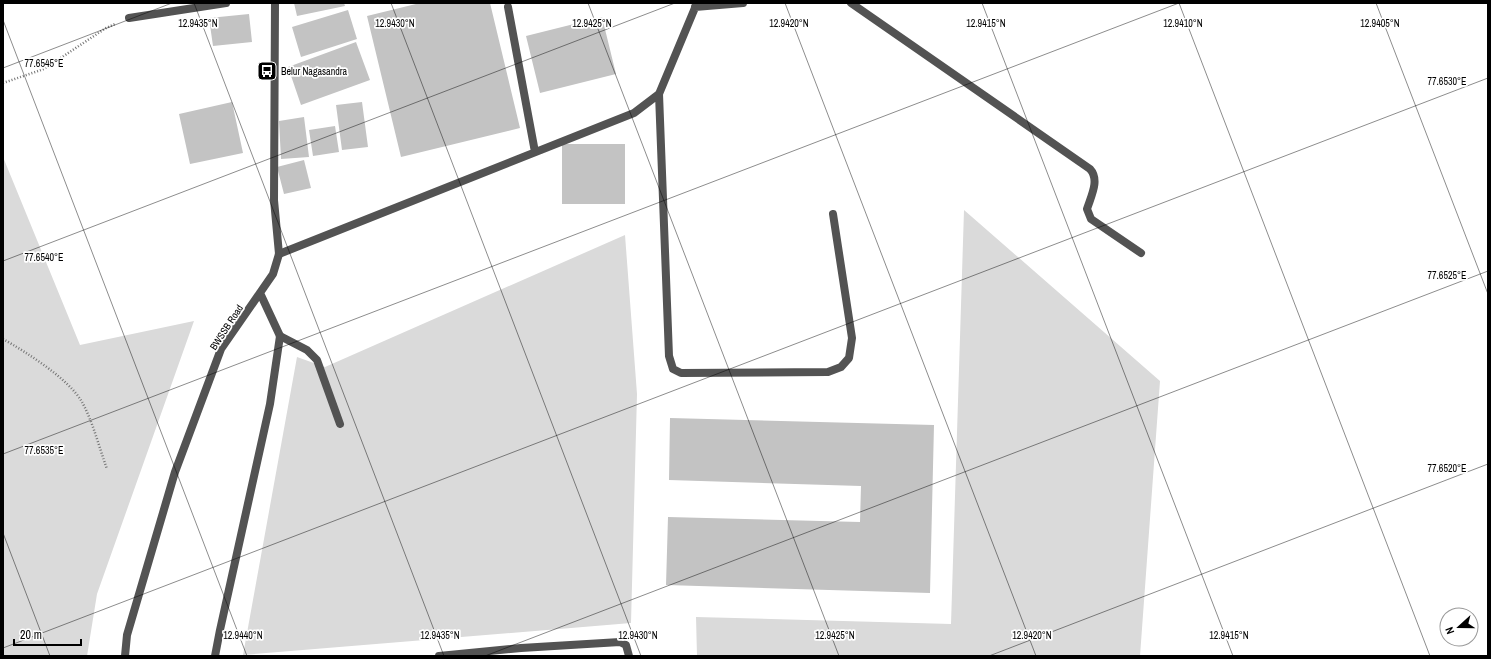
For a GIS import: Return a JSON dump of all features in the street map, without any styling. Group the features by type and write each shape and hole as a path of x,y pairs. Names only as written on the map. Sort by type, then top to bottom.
{"street":[{"path":"128,18 226,3"},
{"name":"BWSSB Road","path":"125,656 127,635 175,472 221,350 274,274 279,254 274,200 276,3"},
{"path":"743,3 696,5 660,94 669,356 673,369 681,373 828,372 841,366 849,358 852,338 833,214"},
{"path":"851,3 1090,169 1094,173 1095,182 1087,209 1091,219 1141,253"},
{"path":"508,8 535,152"},
{"path":"279,254 634,113 660,94"},
{"path":"215,656 270,404 280,336 260,293"},
{"path":"280,336 307,350 317,360 340,424"},
{"path":"439,656 521,652 620,642 626,645 629,656"}],"path":[{"path":"3,83 44,69 106,28 128,18"},
{"path":"3,339 32,357 65,383 81,402 107,469"}],"shaded area":[{"path":"3,157 80,345 194,321 97,594 87,656 3,656"},
{"path":"964,210 1160,381 1140,656 697,656 696,617 951,624"},
{"path":"625,235 637,394 631,623 243,655 297,357 325,367"}],"building":[{"path":"294,3 344,3 345,6 297,16"},
{"path":"420,3 490,3 520,128 401,157 367,16"},
{"path":"348,10 357,39 301,57 292,27"},
{"path":"249,14 252,42 213,46 209,18"},
{"path":"602,17 616,74 540,93 526,36"},
{"path":"356,42 370,80 301,105 288,67"},
{"path":"232,102 243,153 190,164 179,114"},
{"path":"362,102 368,147 342,150 336,105"},
{"path":"304,117 309,157 281,159 279,121"},
{"path":"335,126 339,152 313,156 309,130"},
{"path":"562,144 625,144 625,204 562,204"},
{"path":"304,160 311,188 284,194 277,167"},
{"path":"670,418 934,425 930,593 666,585 668,517 860,522 861,486 669,480"}],"place":[{"name":"Belur Nagasandra","path":"267,71"}]}
